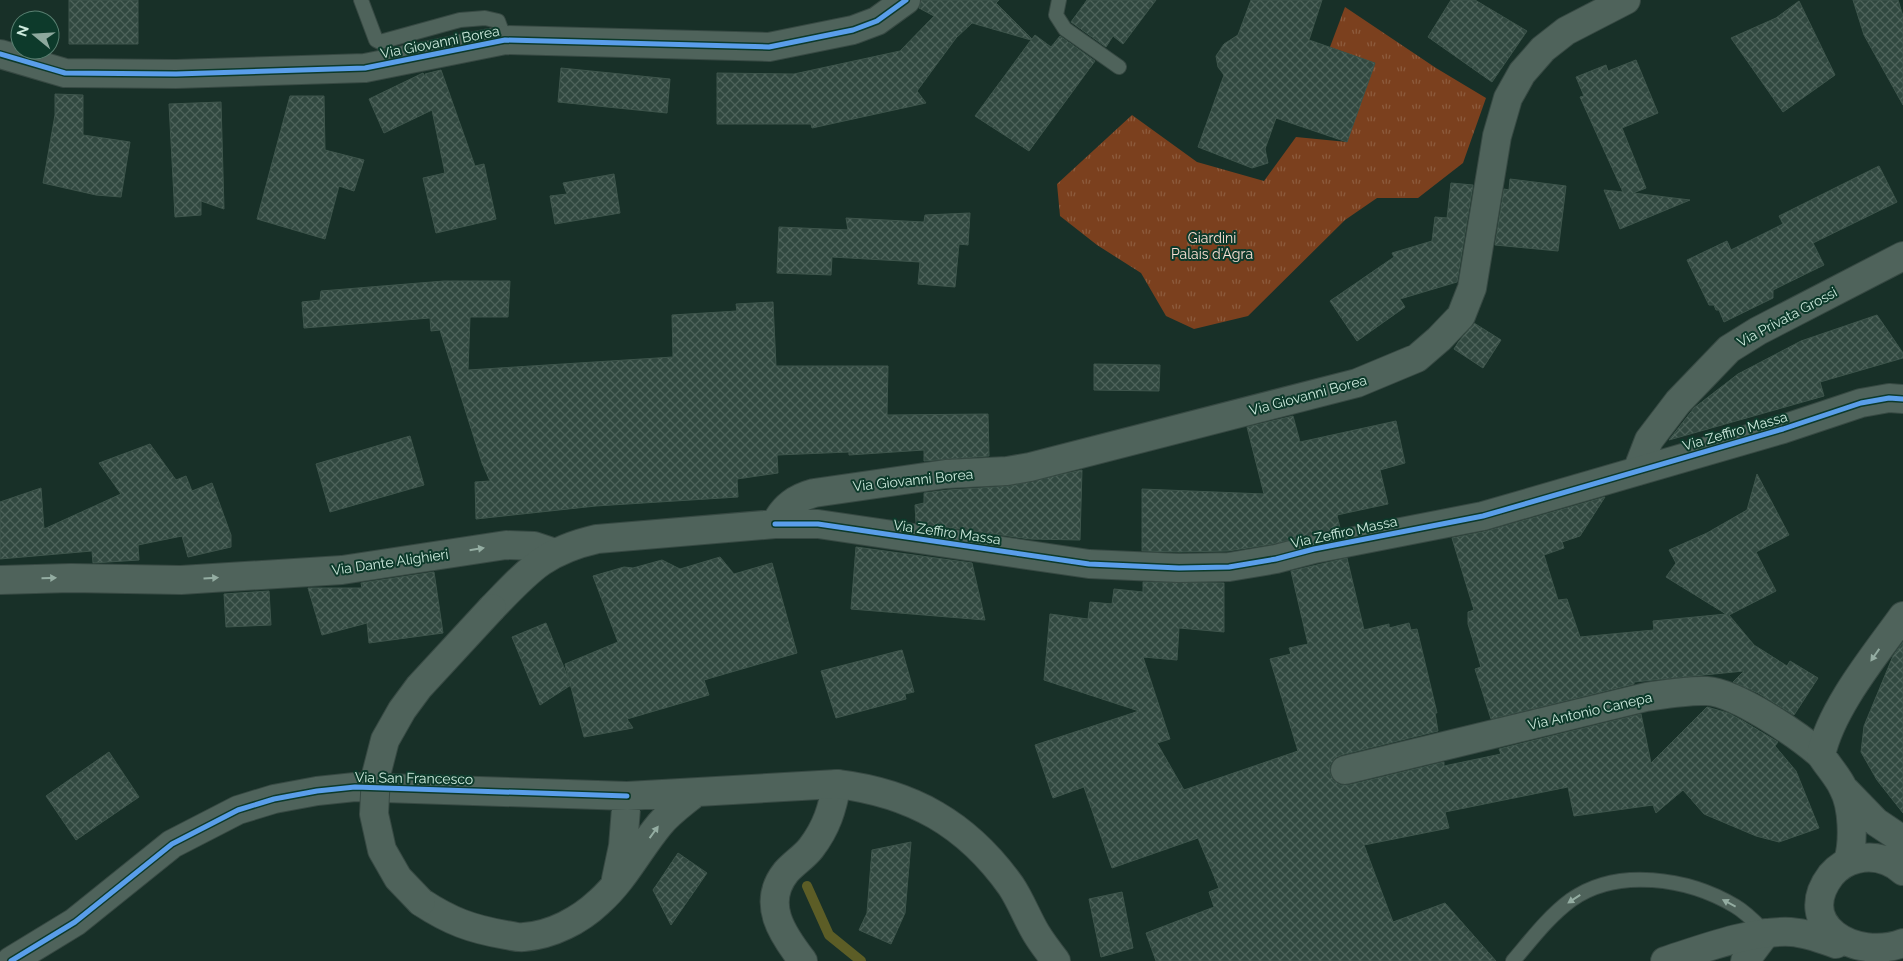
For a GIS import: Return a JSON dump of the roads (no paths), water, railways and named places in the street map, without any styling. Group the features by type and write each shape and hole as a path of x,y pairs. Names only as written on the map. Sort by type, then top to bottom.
{"street":[{"name":"Via Giovanni Borea","path":"0,54 65,73 186,74 365,68 505,40 769,47 853,30 877,21 906,0"},
{"name":"Via Giovanni Borea","path":"775,524 784,508 798,498 814,493 946,474 1007,471 1030,467 1357,383 1417,358 1440,339 1461,316 1472,288 1497,136 1508,98 1522,73 1543,49 1566,31 1626,0"},
{"name":"Via Privata Grossi","path":"1637,471 1649,440 1678,402 1729,349 1758,331 1903,256"},
{"name":"Via Zeffiro Massa","path":"775,524 818,524 1089,564 1179,568 1229,567 1483,516 1783,429 1861,403 1889,398 1903,399"},
{"path":"695,794 661,823 600,902 578,918 553,931 524,938 481,931 444,918 421,902 398,878 382,850 374,814 376,775 385,740 402,710 419,687 532,568 568,547 597,539 775,524"},
{"name":"Via Dante Alighieri","path":"0,580 71,578 181,580 342,570 506,545 534,546 555,553"},
{"path":"1898,858 1876,822 1843,788 1821,755 1823,743 1846,700 1903,616"},
{"name":"Via Antonio Canepa","path":"1345,770 1646,697 1692,691 1724,694 1745,704 1806,742 1821,755"},
{"path":"803,961 781,930 775,916 777,886 787,871 810,849 822,832 831,813 837,784"},
{"name":"Via San Francesco","path":"11,961 75,922 172,844 238,810 274,799 317,791 355,787 627,796 695,794 837,784 866,788 898,797 953,824 981,849 1012,888 1036,934 1056,961"},
{"path":"1843,788 1852,830 1852,849 1848,861"},
{"path":"614,886 623,846 627,796"},
{"path":"1898,858 1875,857 1848,861 1835,871 1827,881 1820,903 1822,922 1829,937 1845,950 1873,959 1894,950 1903,943"},
{"path":"1744,961 1766,934 1804,912 1822,893"},
{"path":"1681,958 1714,945 1766,934 1792,932 1836,944"}],"lane":[{"path":"361,0 376,40 380,42 460,20 485,18 498,21 505,40"},
{"path":"1059,0 1056,15 1065,28 1119,67"},
{"path":"1513,961 1544,925 1572,900 1602,885 1618,881 1674,884 1716,896 1736,906 1766,934"}],"waterway":[{"path":"807,886 829,935 861,961"}],"park label":[{"name":"Giardini Palais d'Agra","path":"1212,246"}]}
